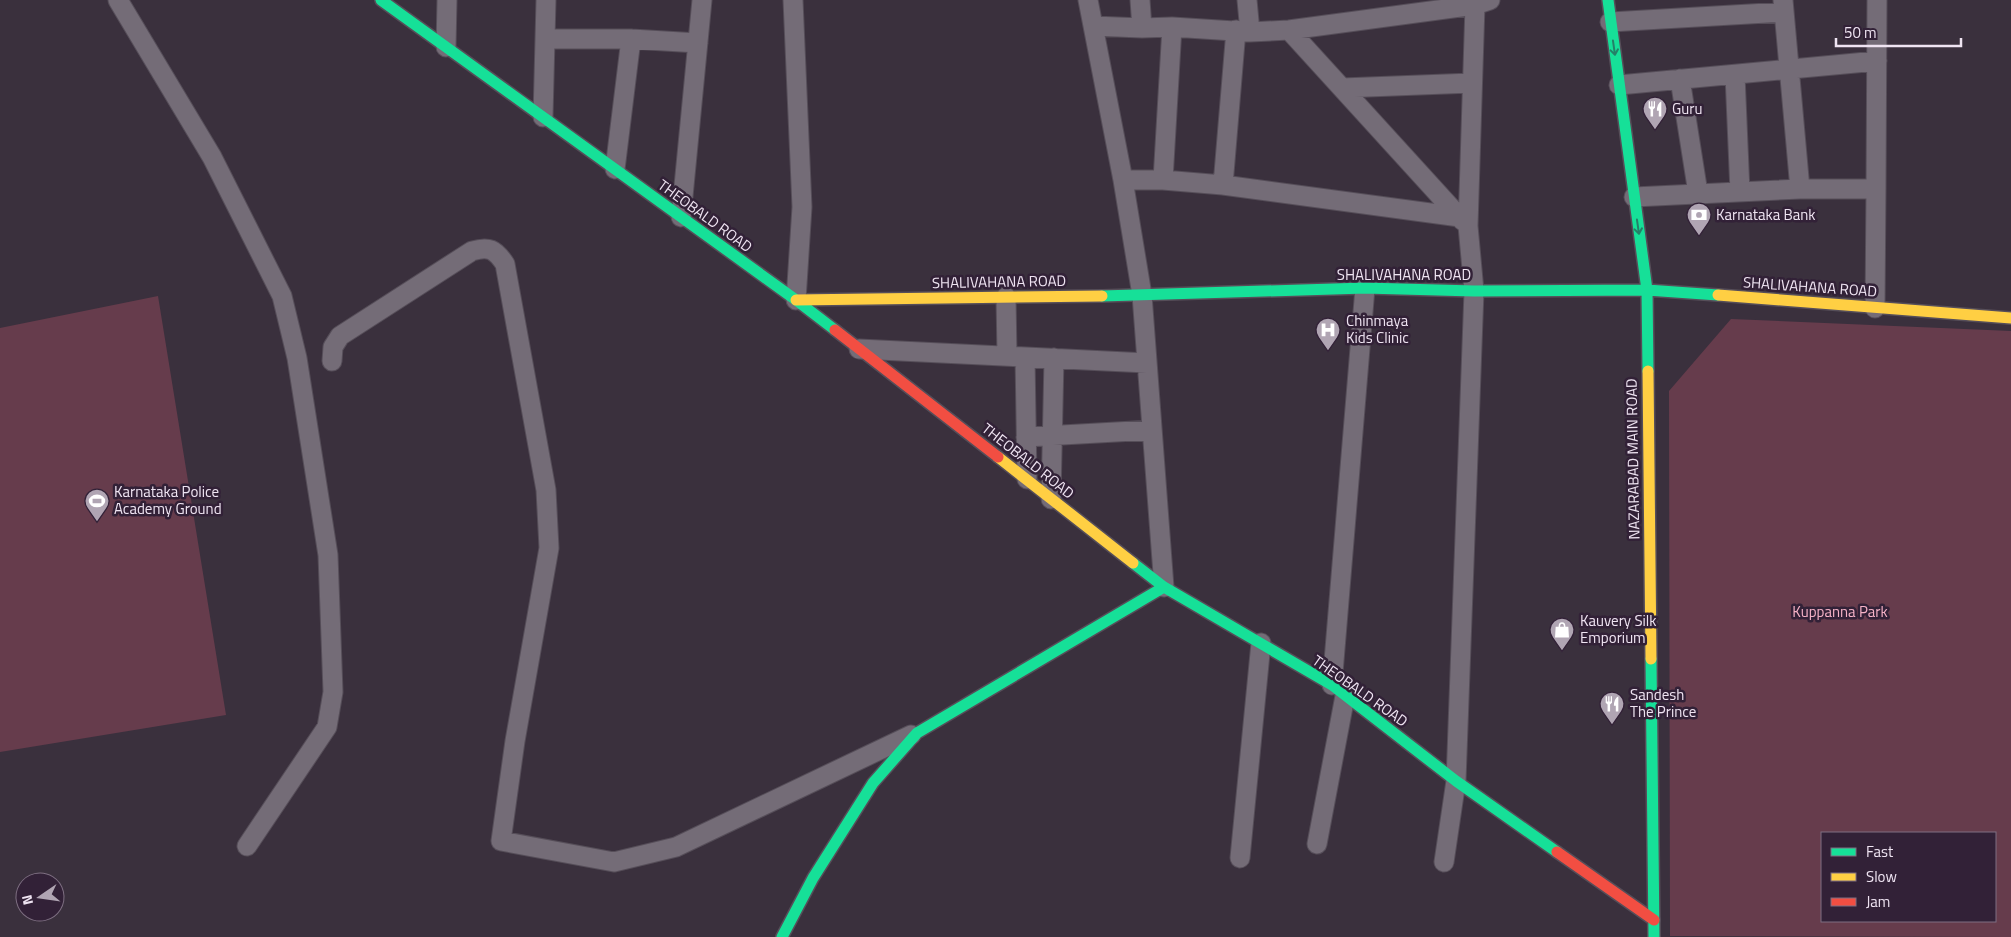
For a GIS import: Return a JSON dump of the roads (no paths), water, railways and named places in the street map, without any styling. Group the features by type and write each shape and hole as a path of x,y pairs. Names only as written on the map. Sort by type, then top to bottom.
{"main road":[{"name":"THEOBALD ROAD","path":"381,0 796,300 1164,587 1338,691 1456,781 1654,920"},
{"name":"NAZARABAD MAIN ROAD","path":"1608,0 1647,290 1654,920"},
{"name":"SHALIVAHANA ROAD","path":"796,300 1142,295 1365,288 1647,290 2011,318"},
{"path":"782,937 813,878 873,783 917,733 1164,587"},
{"path":"1654,920 1654,937"}],"street":[{"path":"118,0 212,157 282,296 297,358 328,555 332,692 327,728 247,846"},
{"path":"446,47 447,0"},
{"path":"543,117 546,0"},
{"path":"681,217 702,0"},
{"path":"792,0 802,207 796,300"},
{"path":"1088,0 1123,180 1142,295 1164,587"},
{"path":"1140,0 1142,28"},
{"path":"1223,185 1247,0"},
{"path":"1875,308 1877,0"},
{"path":"1093,26 1172,27 1243,31 1289,30 1423,6 1482,3 1472,83 1464,222 1474,290 1456,781 1444,862"},
{"path":"1610,22 1687,9 1784,6 1800,189"},
{"path":"1163,180 1172,27"},
{"path":"1289,30 1464,222"},
{"path":"545,39 631,39 698,43"},
{"path":"615,170 631,39"},
{"path":"1619,85 1877,61"},
{"path":"1734,75 1740,192"},
{"path":"1680,80 1698,194"},
{"path":"1342,88 1472,83"},
{"path":"1123,180 1163,180 1223,185 1464,222"},
{"path":"1634,197 1800,189 1876,189"},
{"path":"332,360 333,347 340,336 472,251 484,247 498,252 505,264 546,490 550,548 515,741 501,841 614,862 676,847 917,733"},
{"path":"1317,844 1338,691 1365,288"},
{"path":"1006,297 1016,356 1026,437 1027,479"},
{"path":"859,349 1147,362"},
{"path":"1051,498 1054,358"},
{"path":"1026,437 1152,430"},
{"path":"1240,858 1261,644"}],"place":[{"name":"Guru","path":"1655,130"},
{"name":"Karnataka Bank","path":"1699,236"},
{"name":"Chinmaya Kids Clinic","path":"1328,351"},
{"name":"Karnataka Police Academy Ground","path":"97,522"},
{"name":"Kauvery Silk Emporium","path":"1562,651"},
{"name":"Sandesh The Prince","path":"1612,725"}],"park label":[{"name":"Kuppanna Park","path":"1840,612"}]}
